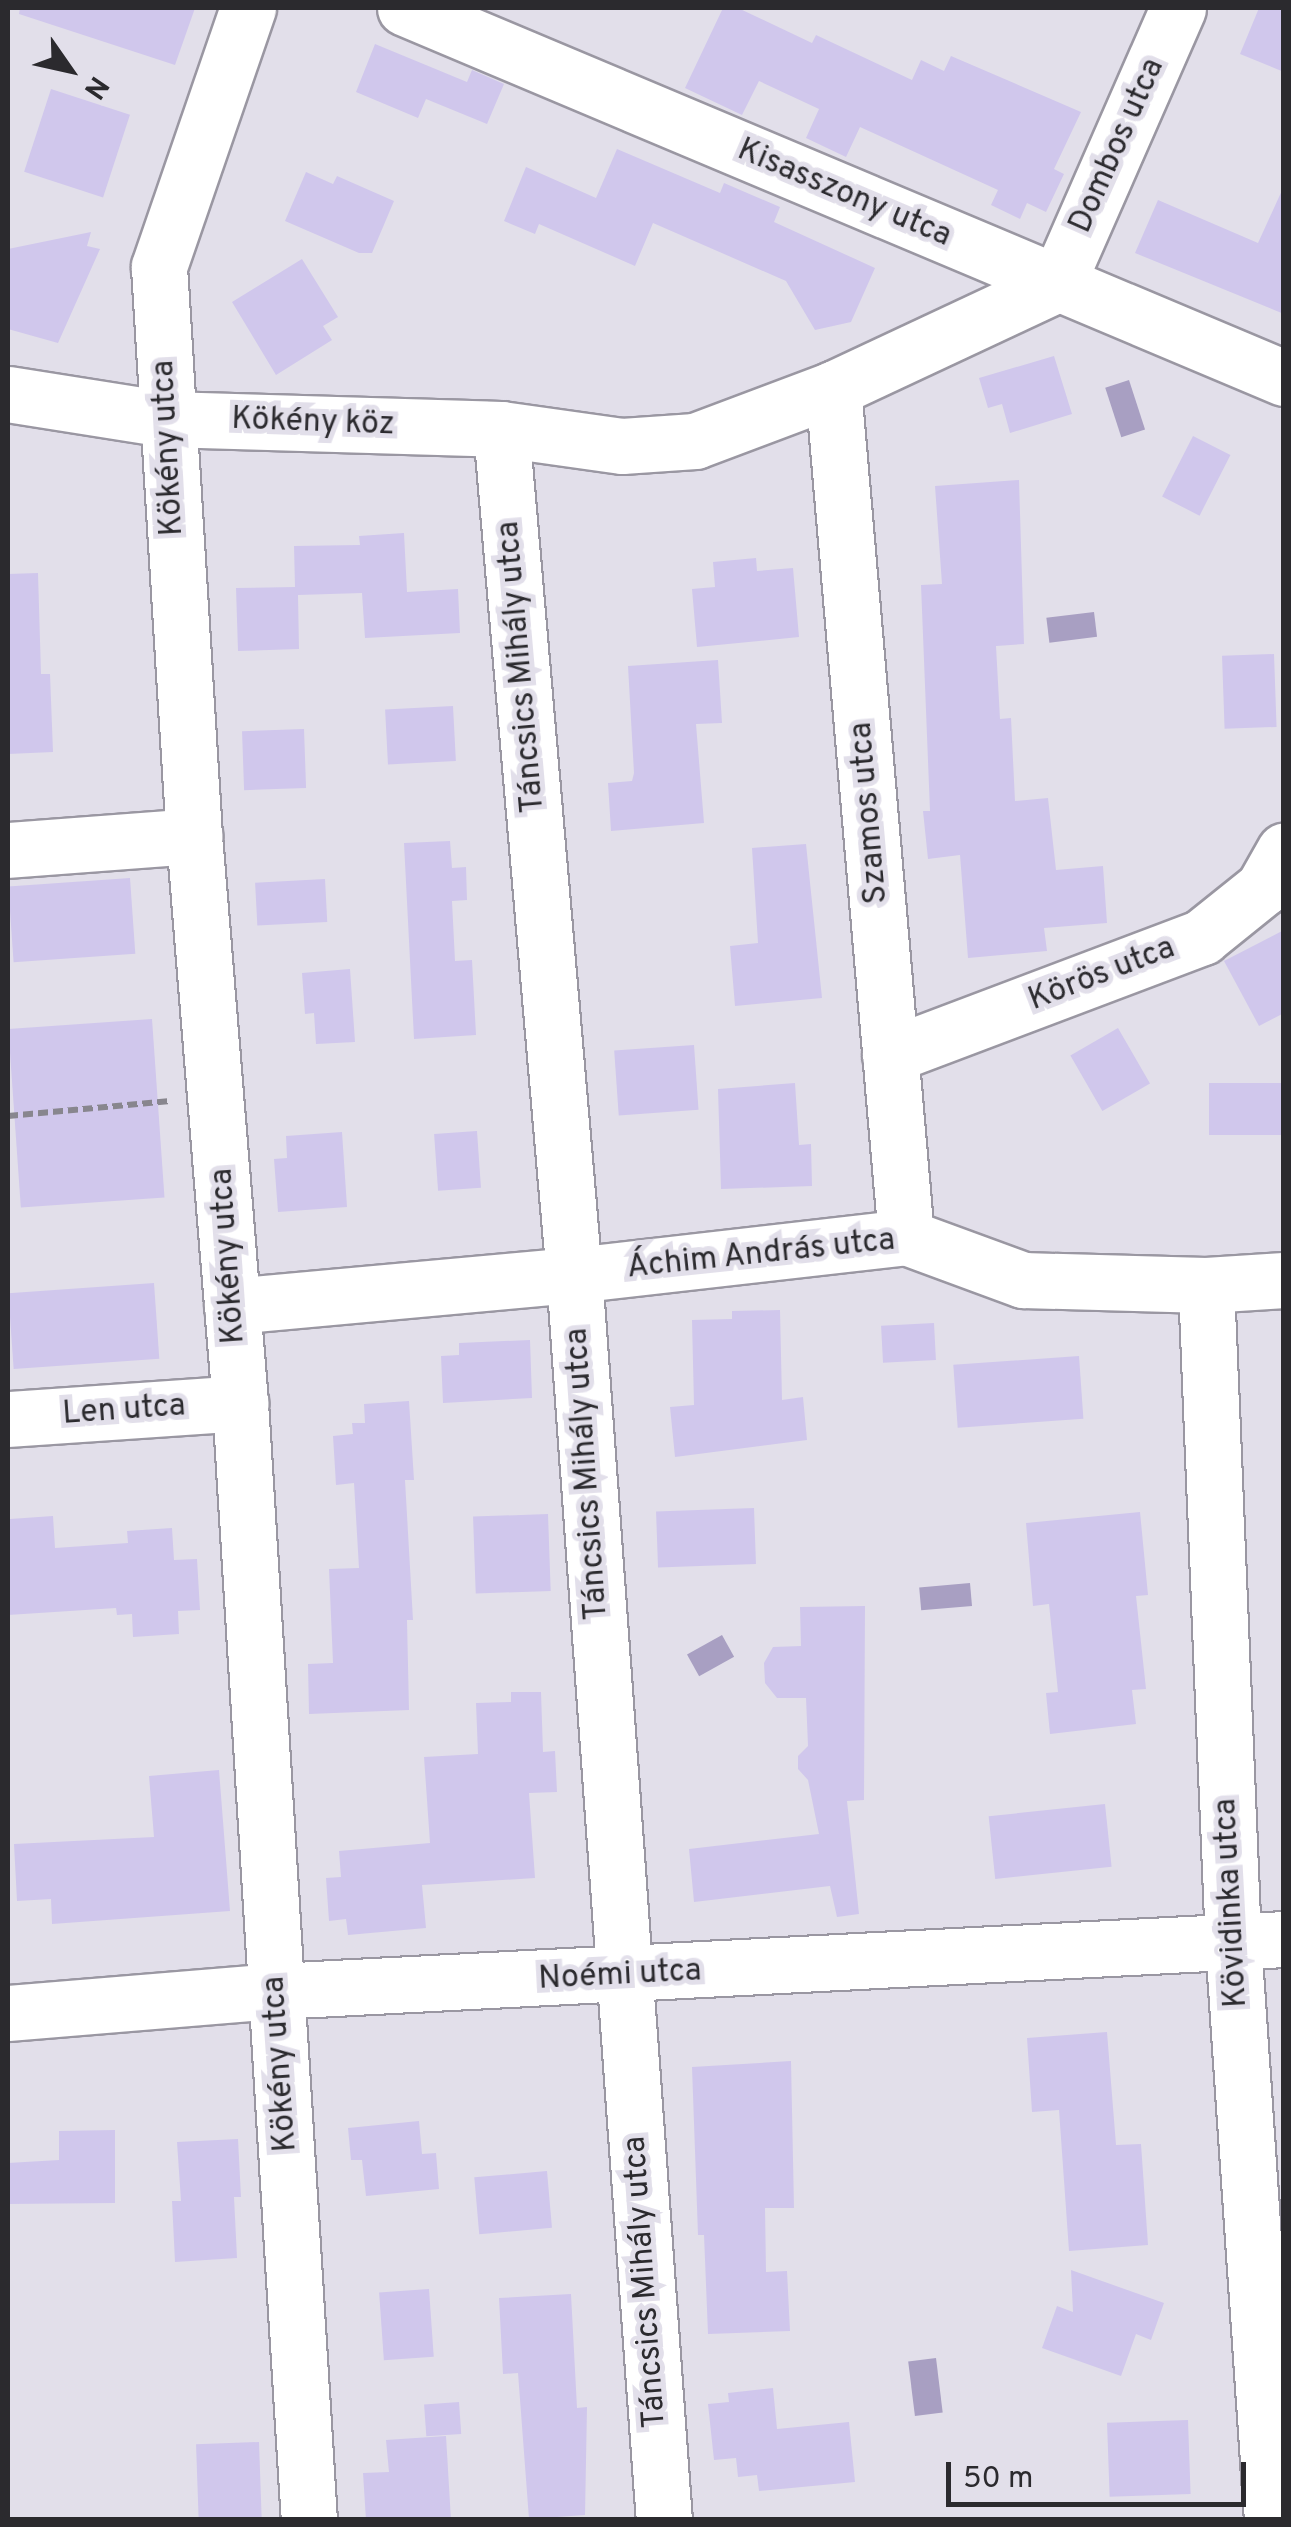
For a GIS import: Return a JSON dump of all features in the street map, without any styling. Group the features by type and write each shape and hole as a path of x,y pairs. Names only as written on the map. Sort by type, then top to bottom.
{"street":[{"name":"Kökény utca","path":"248,8 159,267 194,836 240,1403 309,2520"},
{"name":"Kisasszony utca","path":"405,8 1284,378"},
{"name":"Dombos utca","path":"1057,284 1178,8"},
{"name":"Kökény köz","path":"8,394 166,419 501,429 622,446 695,441 833,389 1057,284"},
{"name":"Szamos utca","path":"833,389 906,1237"},
{"name":"Táncsics Mihály utca","path":"501,429 574,1275 664,2520"},
{"path":"8,850 194,836"},
{"name":"Körös utca","path":"890,1055 1202,936 1263,888 1284,851"},
{"name":"Áchim András utca","path":"232,1306 574,1275 906,1237 1023,1280 1206,1285 1284,1280"},
{"name":"Kövidinka utca","path":"1206,1285 1258,1941 1272,2520"},
{"name":"Len utca","path":"8,1419 240,1403"},
{"name":"Noémi utca","path":"8,2013 276,1991 1258,1941"}],"path":[{"path":"8,1116 216,1097"}],"shaded area":[{"path":"1129,380 1145,429 1121,437 1105,388"},
{"path":"1094,612 1097,637 1049,643 1046,618"},
{"path":"970,1583 972,1606 921,1610 919,1587"},
{"path":"722,1635 734,1657 699,1676 687,1654"},
{"path":"936,2358 943,2413 915,2416 908,2361"}],"building":[{"path":"20,8 195,8 175,65 19,14"},
{"path":"723,8 738,8 812,43 816,35 912,80 921,60 944,71 951,56 1081,112 1054,169 1064,174 1046,212 1027,203 1020,219 991,205 998,190 860,127 846,157 806,138 819,109 759,81 742,115 685,88"},
{"path":"1259,8 1284,8 1284,72 1240,54"},
{"path":"375,44 467,82 472,70 504,84 487,124 426,99 418,118 356,92"},
{"path":"51,89 130,115 103,197 24,172"},
{"path":"617,149 720,193 724,183 780,207 774,222 875,268 851,322 815,330 786,281 653,223 635,266 539,224 535,234 504,221 526,167 596,198"},
{"path":"306,172 333,184 337,176 394,201 372,253 359,253 285,221"},
{"path":"1284,186 1284,314 1135,253 1158,200 1258,243"},
{"path":"91,232 87,246 100,249 58,343 8,329 8,249"},
{"path":"302,259 338,317 323,326 332,340 276,375 232,302"},
{"path":"1054,356 1072,414 1010,433 1002,404 988,408 979,378"},
{"path":"1193,436 1230,455 1200,516 1162,497"},
{"path":"1019,480 1024,644 996,646 1000,719 1011,718 1015,801 1048,798 1056,870 1103,866 1107,923 1044,928 1047,951 968,958 960,855 928,859 923,811 930,811 921,585 942,584 935,486"},
{"path":"404,533 407,592 458,589 460,633 365,638 362,593 298,595 299,649 238,651 236,588 295,587 294,546 360,545 359,536"},
{"path":"756,558 757,571 793,568 799,637 697,647 692,589 715,587 713,562"},
{"path":"38,573 41,674 50,674 53,752 8,754 8,574"},
{"path":"1274,654 1277,727 1225,729 1222,656"},
{"path":"718,660 722,723 696,724 704,823 611,831 608,783 632,781 634,773 628,666"},
{"path":"453,706 456,761 388,764 385,710"},
{"path":"304,729 306,788 244,790 242,731"},
{"path":"450,841 452,868 466,867 467,900 452,901 455,961 472,960 476,1035 414,1039 404,843"},
{"path":"806,844 822,998 735,1006 730,946 758,943 752,848"},
{"path":"130,878 135,954 14,962 8,887"},
{"path":"325,879 327,922 257,926 255,883"},
{"path":"1284,930 1284,1013 1259,1026 1224,961"},
{"path":"350,969 355,1042 316,1044 314,1013 305,1014 302,973"},
{"path":"152,1019 164,1198 21,1208 8,1029"},
{"path":"1118,1028 1150,1083 1102,1111 1070,1056"},
{"path":"694,1045 699,1110 619,1115 614,1051"},
{"path":"795,1083 799,1145 811,1144 812,1186 721,1189 718,1089"},
{"path":"1209,1083 1284,1083 1284,1135 1209,1135"},
{"path":"477,1131 481,1188 438,1191 434,1134"},
{"path":"342,1132 347,1207 278,1212 274,1159 287,1158 286,1136"},
{"path":"154,1283 159,1359 14,1369 8,1293"},
{"path":"780,1310 782,1400 803,1397 807,1440 675,1457 670,1407 694,1405 692,1320 732,1319 732,1311"},
{"path":"934,1323 936,1360 883,1363 881,1326"},
{"path":"530,1340 532,1398 443,1403 441,1356 459,1355 459,1343"},
{"path":"1079,1356 1083,1419 958,1428 953,1365"},
{"path":"409,1401 414,1480 405,1480 413,1620 407,1620 409,1710 309,1714 308,1664 333,1663 329,1569 359,1568 354,1483 336,1485 333,1436 353,1434 352,1423 365,1423 364,1404"},
{"path":"754,1508 756,1564 658,1567 656,1511"},
{"path":"1140,1512 1148,1595 1136,1596 1146,1689 1132,1690 1136,1724 1050,1734 1046,1693 1058,1692 1049,1604 1033,1606 1026,1523"},
{"path":"548,1514 551,1591 476,1594 473,1517"},
{"path":"53,1516 55,1548 128,1543 127,1531 172,1528 174,1560 197,1559 200,1610 178,1611 179,1634 133,1637 132,1614 117,1615 116,1608 8,1615 10,1519"},
{"path":"865,1606 864,1800 847,1801 859,1914 837,1917 830,1886 694,1902 689,1849 819,1834 808,1780 798,1769 798,1756 808,1746 806,1698 777,1698 765,1683 764,1663 773,1647 801,1646 800,1607"},
{"path":"511,1692 541,1692 543,1752 555,1751 557,1792 529,1793 535,1878 422,1885 426,1928 348,1935 346,1919 329,1921 326,1878 341,1877 339,1851 430,1843 424,1757 478,1754 476,1703 511,1702"},
{"path":"219,1770 230,1911 52,1924 51,1899 17,1901 14,1844 154,1837 149,1776"},
{"path":"1105,1804 1112,1867 995,1879 989,1816"},
{"path":"1107,2032 1116,2145 1141,2144 1148,2245 1069,2251 1059,2110 1032,2112 1027,2038"},
{"path":"791,2061 794,2208 765,2208 766,2272 787,2271 790,2331 708,2334 704,2235 698,2235 692,2067"},
{"path":"419,2121 422,2154 436,2153 439,2189 366,2196 362,2160 351,2160 348,2128"},
{"path":"115,2130 115,2203 8,2204 8,2163 59,2160 59,2131"},
{"path":"238,2139 241,2197 234,2197 237,2258 175,2262 172,2201 181,2201 177,2142"},
{"path":"547,2171 552,2228 479,2234 474,2177"},
{"path":"1071,2270 1164,2303 1151,2340 1136,2334 1121,2376 1042,2348 1057,2306 1073,2312"},
{"path":"429,2289 434,2357 384,2360 379,2292"},
{"path":"571,2294 577,2408 587,2407 585,2515 529,2519 518,2373 503,2374 499,2298"},
{"path":"773,2388 777,2429 849,2422 855,2482 759,2491 757,2475 738,2477 736,2458 714,2460 708,2404 729,2402 728,2393"},
{"path":"459,2402 461,2434 426,2436 424,2404"},
{"path":"1188,2420 1191,2494 1110,2497 1107,2423"},
{"path":"446,2436 451,2520 366,2520 363,2473 389,2472 386,2440"},
{"path":"259,2442 262,2520 199,2520 196,2444"}]}
